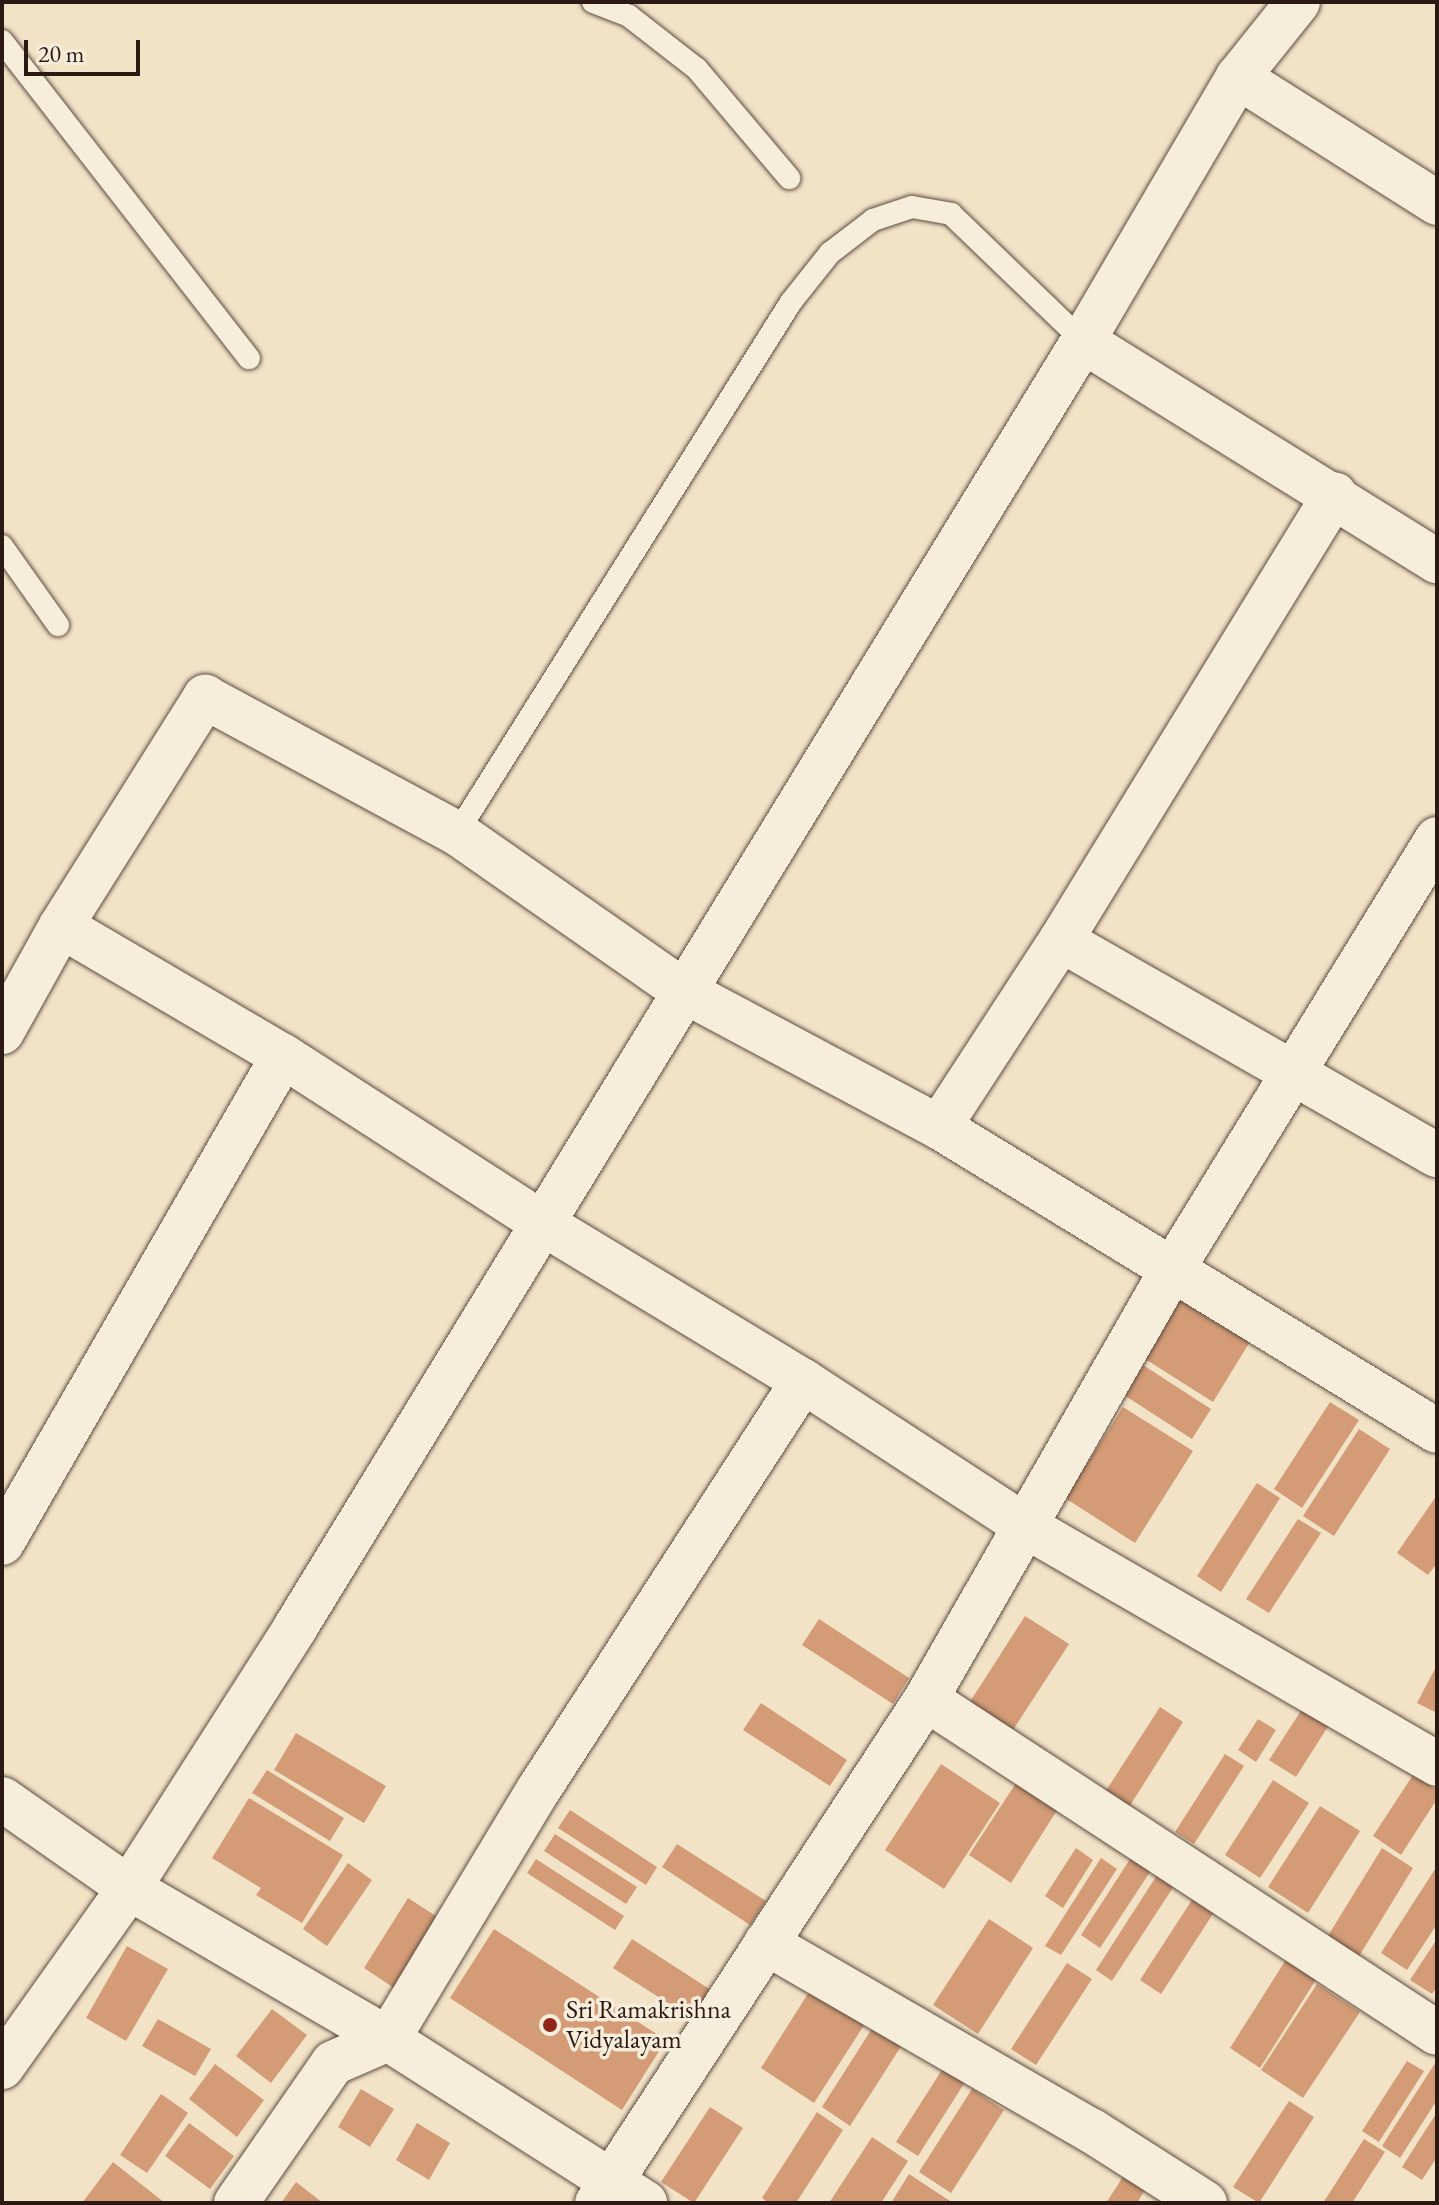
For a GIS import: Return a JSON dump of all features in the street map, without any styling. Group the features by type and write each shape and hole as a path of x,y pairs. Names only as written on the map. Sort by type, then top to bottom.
{"street":[{"path":"2,2067 129,1888 295,1628 682,990 1083,341 1238,77 1298,2"},
{"path":"1238,77 1437,203"},
{"path":"1083,341 1335,494 1437,561"},
{"path":"939,1127 1061,940 1335,494"},
{"path":"2,1032 61,926 205,697 457,833 682,990 939,1127 1437,1431"},
{"path":"2,1799 129,1888 388,2039 617,2196 766,1943 926,1699 1172,1270 1437,839"},
{"path":"61,926 283,1056 542,1223 803,1381 1027,1527 1437,1764"},
{"path":"1061,940 1295,1070 1437,1155"},
{"path":"2,1543 283,1056"},
{"path":"236,2203 333,2063 388,2039 539,1789 803,1381"},
{"path":"926,1699 1437,2033"},
{"path":"766,1943 1092,2131 1205,2203"}],"lane":[{"path":"593,2 629,16 697,69 789,178"},
{"path":"2,41 249,358"},
{"path":"457,833 791,302 830,253 873,220 912,207 951,214 1083,341"},
{"path":"2,546 58,625"}],"building":[{"path":"1181,1296 1251,1340 1213,1402 1142,1357"},
{"path":"1143,1365 1211,1409 1192,1439 1124,1395"},
{"path":"1330,1402 1359,1420 1302,1508 1274,1489"},
{"path":"1123,1407 1193,1451 1135,1543 1065,1498"},
{"path":"1359,1429 1390,1449 1334,1536 1303,1516"},
{"path":"1257,1483 1280,1498 1221,1592 1197,1576"},
{"path":"1437,1495 1437,1563 1428,1575 1397,1553"},
{"path":"1298,1519 1321,1533 1269,1613 1246,1599"},
{"path":"1025,1616 1069,1644 1009,1736 966,1708"},
{"path":"819,1619 909,1678 893,1704 802,1645"},
{"path":"1437,1665 1437,1713 1417,1703"},
{"path":"761,1703 847,1760 830,1786 743,1730"},
{"path":"1306,1703 1332,1720 1296,1777 1269,1760"},
{"path":"1160,1707 1183,1722 1124,1815 1100,1800"},
{"path":"1258,1719 1276,1730 1256,1762 1238,1750"},
{"path":"296,1733 386,1786 364,1823 274,1770"},
{"path":"1225,1754 1244,1766 1194,1844 1175,1832"},
{"path":"941,1764 1000,1803 944,1889 885,1850"},
{"path":"267,1770 344,1818 330,1841 252,1793"},
{"path":"1413,1775 1437,1790 1437,1799 1401,1855 1373,1836"},
{"path":"1020,1777 1061,1804 1011,1883 969,1855"},
{"path":"1273,1780 1309,1803 1260,1878 1225,1855"},
{"path":"249,1798 343,1855 302,1923 256,1895 261,1888 212,1858"},
{"path":"1320,1806 1360,1831 1308,1913 1268,1887"},
{"path":"570,1810 657,1867 646,1885 558,1828"},
{"path":"555,1834 637,1887 626,1904 544,1851"},
{"path":"677,1844 766,1901 750,1925 662,1867"},
{"path":"1076,1848 1093,1860 1063,1908 1045,1896"},
{"path":"1382,1848 1413,1868 1358,1958 1326,1939"},
{"path":"1132,1856 1152,1869 1100,1948 1081,1935"},
{"path":"1101,1858 1117,1869 1061,1955 1045,1946"},
{"path":"536,1859 624,1916 615,1930 527,1873"},
{"path":"348,1863 372,1880 327,1946 303,1929"},
{"path":"1437,1866 1437,1924 1407,1970 1381,1953"},
{"path":"1157,1875 1174,1886 1112,1981 1096,1970"},
{"path":"1201,1886 1222,1900 1161,1994 1140,1980"},
{"path":"408,1898 439,1918 394,1988 364,1968"},
{"path":"989,1919 1033,1948 978,2034 933,2005"},
{"path":"494,1929 666,2040 622,2110 450,1998"},
{"path":"632,1939 711,1990 693,2019 613,1968"},
{"path":"1437,1939 1437,1987 1432,1994 1410,1980"},
{"path":"127,1946 168,1969 126,2041 86,2018"},
{"path":"1287,1958 1317,1978 1260,2068 1230,2048"},
{"path":"1067,1963 1092,1979 1036,2065 1011,2049"},
{"path":"814,1984 868,2019 814,2103 761,2068"},
{"path":"1317,1984 1360,2012 1303,2098 1261,2070"},
{"path":"272,2009 307,2035 271,2083 236,2056"},
{"path":"880,2016 909,2034 850,2126 822,2107"},
{"path":"158,2019 211,2049 195,2076 142,2046"},
{"path":"952,2054 974,2068 918,2156 896,2142"},
{"path":"1437,2060 1437,2100 1400,2158 1382,2146"},
{"path":"1407,2061 1424,2071 1379,2142 1362,2131"},
{"path":"215,2064 264,2100 237,2137 189,2099"},
{"path":"361,2089 394,2109 370,2147 338,2127"},
{"path":"972,2089 1004,2110 951,2193 919,2172"},
{"path":"161,2094 188,2113 147,2173 120,2155"},
{"path":"1289,2101 1314,2117 1259,2203 1233,2187"},
{"path":"710,2107 743,2128 694,2203 661,2182"},
{"path":"817,2112 843,2130 796,2203 769,2203 762,2198"},
{"path":"1437,2112 1437,2157 1422,2180 1402,2167"},
{"path":"189,2123 234,2156 210,2189 165,2156"},
{"path":"417,2123 450,2143 429,2180 396,2160"},
{"path":"872,2137 908,2161 881,2203 829,2203"},
{"path":"1364,2139 1385,2152 1352,2203 1323,2203"},
{"path":"113,2162 165,2203 82,2203"},
{"path":"1128,2169 1149,2183 1137,2203 1106,2203"},
{"path":"909,2174 953,2203 891,2203"},
{"path":"296,2182 323,2203 281,2203"}],"place":[{"name":"Sri Ramakrishna Vidyalayam","path":"550,2025"}]}
